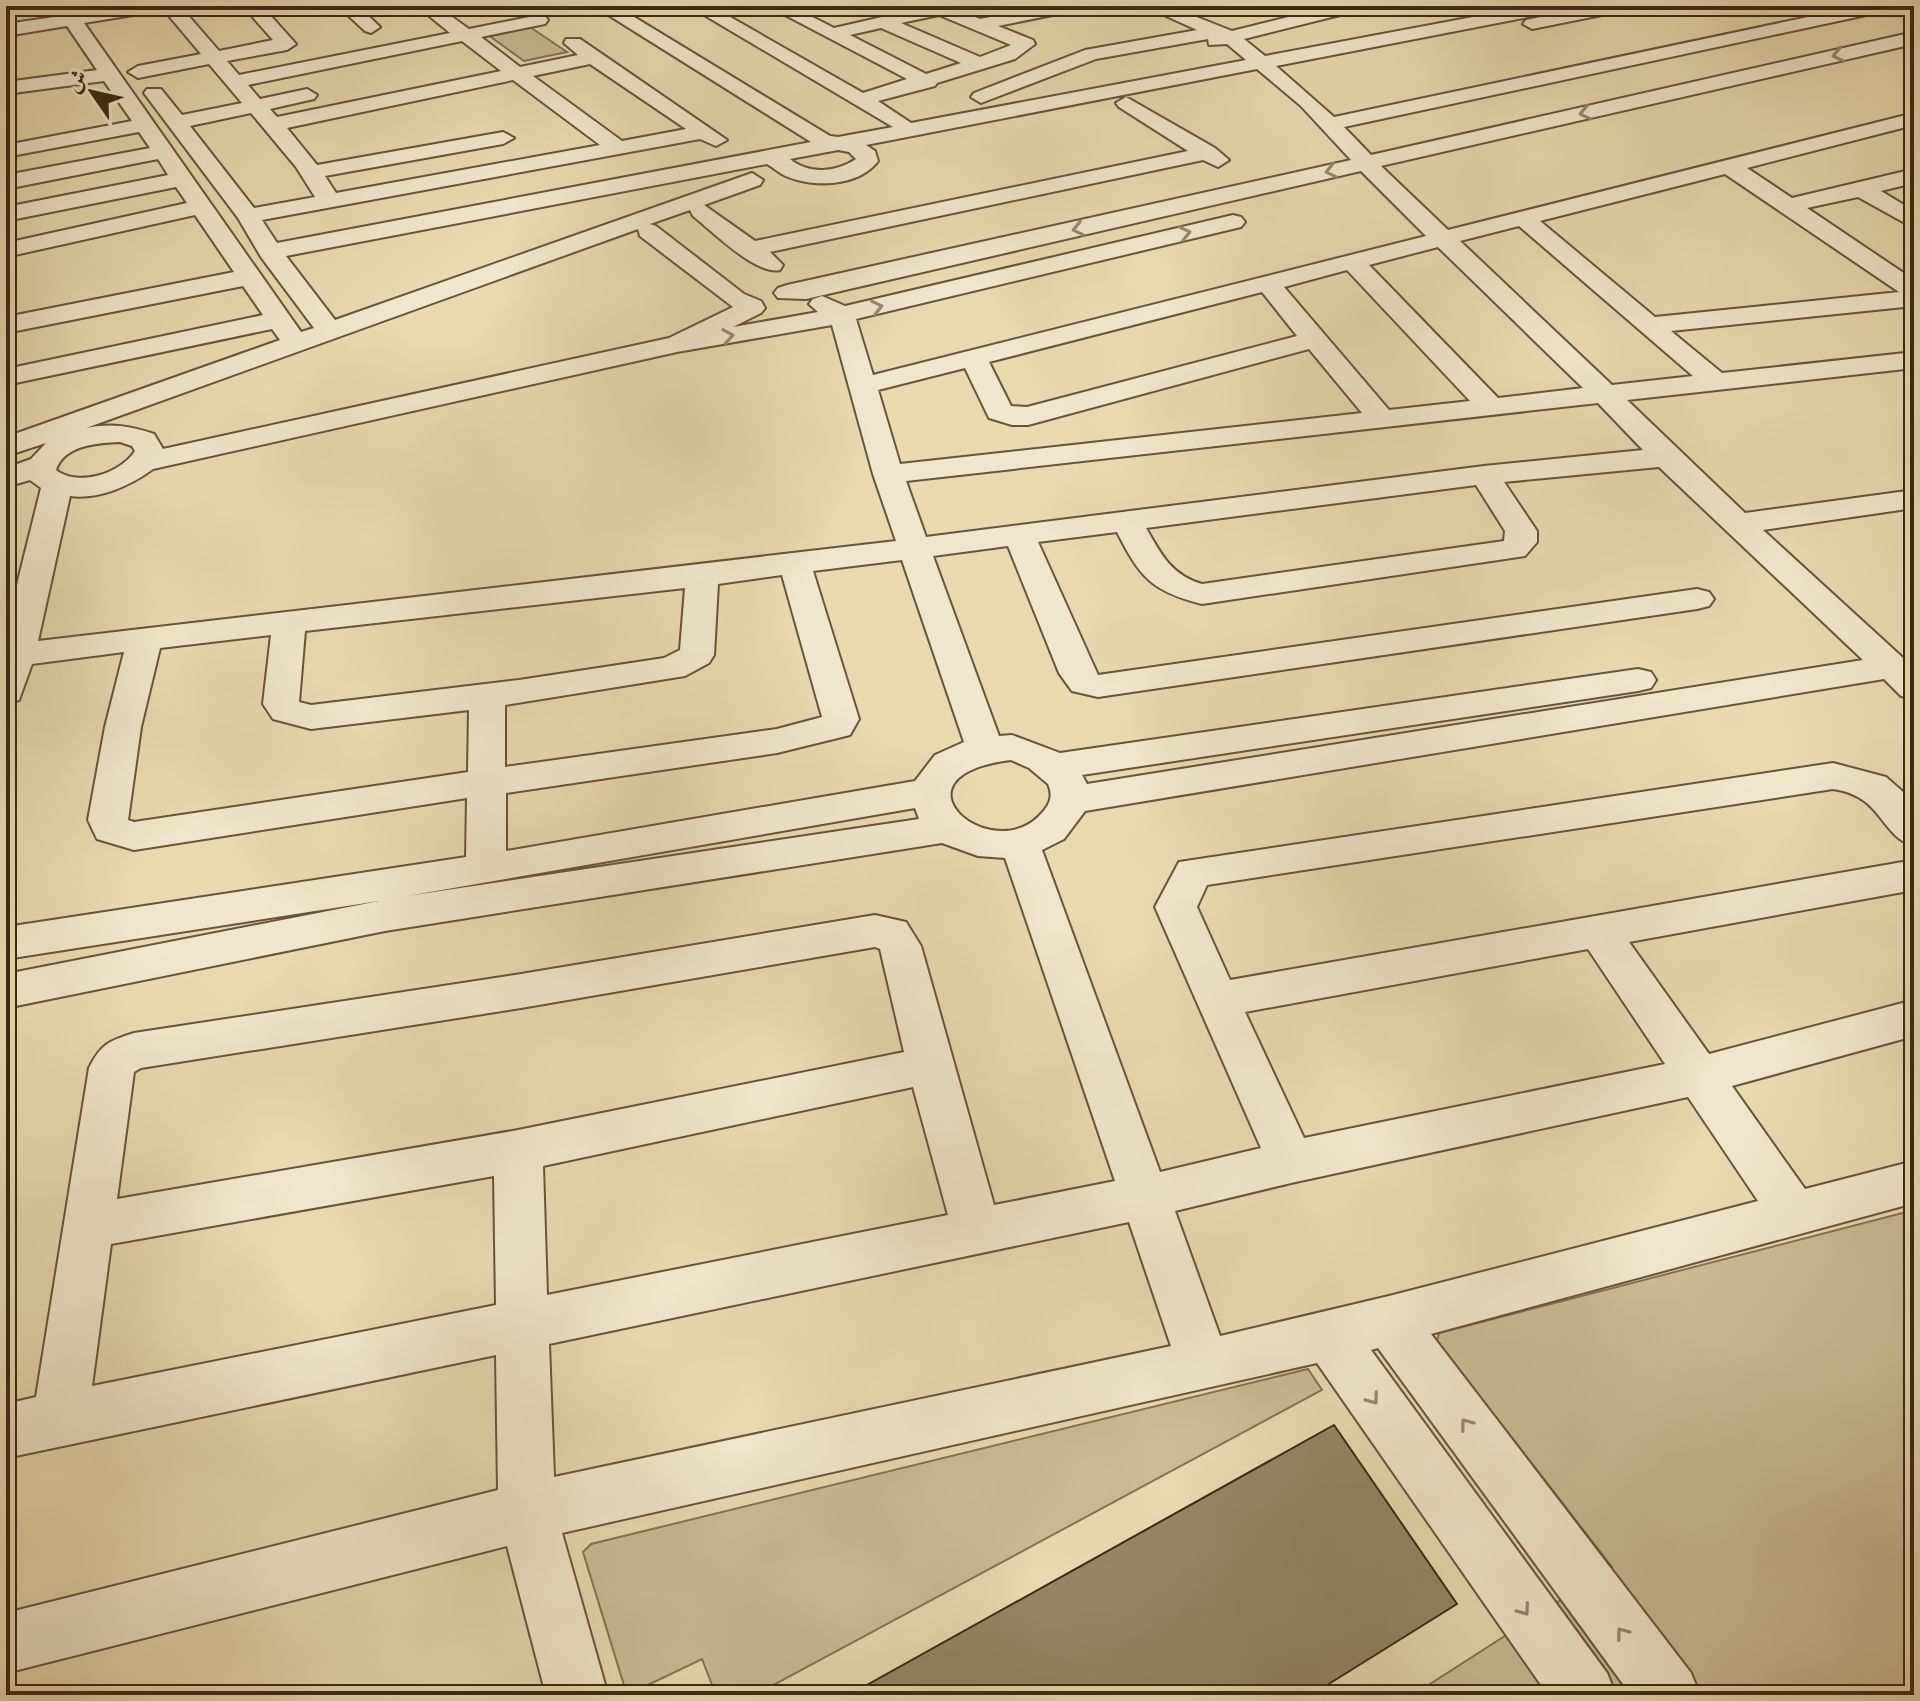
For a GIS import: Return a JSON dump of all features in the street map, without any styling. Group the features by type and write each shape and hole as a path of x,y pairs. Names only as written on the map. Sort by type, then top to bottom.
{"street":[{"path":"6,30 80,12 159,6"},
{"path":"170,6 217,57 255,106 275,124 313,172 329,201"},
{"path":"343,33 378,26 347,6"},
{"path":"518,6 704,132 754,158 776,158 793,171"},
{"path":"603,6 775,111 856,144 1236,48 1431,31 1559,6"},
{"path":"698,6 901,123"},
{"path":"1135,6 1236,48"},
{"path":"1153,6 1236,48 1329,124 1365,164 1605,394 1666,457 1891,667"},
{"path":"270,252 520,206 754,158 1126,103 1297,21 1353,6"},
{"path":"6,692 17,655 49,475 48,456 65,445 106,433 148,414 701,211 856,144 1065,67 1092,54 1140,46 1236,48 1525,25 1622,6"},
{"path":"1329,124 1894,7"},
{"path":"831,34 948,8 978,25 1033,42 1017,51 928,82 860,100"},
{"path":"138,72 294,42 261,9"},
{"path":"734,29 785,11 820,9"},
{"path":"410,19 431,10 618,148"},
{"path":"785,11 928,82"},
{"path":"978,25 1065,11"},
{"path":"1270,11 1297,21"},
{"path":"80,12 117,44 248,216 270,252 330,331"},
{"path":"80,12 86,52 110,74 295,343"},
{"path":"1403,19 1431,31"},
{"path":"235,82 539,20"},
{"path":"882,22 980,64"},
{"path":"1525,25 1721,106"},
{"path":"1107,31 1140,46"},
{"path":"815,301 1263,187 1914,38"},
{"path":"630,81 771,50"},
{"path":"461,62 491,56"},
{"path":"275,124 594,57"},
{"path":"1884,68 1914,61"},
{"path":"9,82 110,74"},
{"path":"9,82 57,140"},
{"path":"445,89 536,164"},
{"path":"176,123 329,91"},
{"path":"1126,103 1263,187"},
{"path":"361,107 408,153"},
{"path":"862,386 1914,119"},
{"path":"6,151 144,125"},
{"path":"248,216 704,132"},
{"path":"313,172 503,138"},
{"path":"6,182 162,152"},
{"path":"750,249 1207,153"},
{"path":"1729,166 1914,291"},
{"path":"577,217 726,189 793,171"},
{"path":"488,173 520,206"},
{"path":"1787,206 1914,176"},
{"path":"1356,193 1417,178"},
{"path":"6,214 180,179"},
{"path":"6,447 726,189"},
{"path":"1862,189 1914,221"},
{"path":"6,250 200,207"},
{"path":"701,211 815,301 862,386 888,474 985,748"},
{"path":"677,344 752,307 765,297 815,301 1262,215"},
{"path":"1524,219 1716,382"},
{"path":"648,231 735,299 752,307"},
{"path":"1353,262 1491,407"},
{"path":"6,306 242,269"},
{"path":"6,325 242,269"},
{"path":"288,275 319,269"},
{"path":"1268,284 1382,419"},
{"path":"312,308 390,296 431,294"},
{"path":"1649,325 1914,298"},
{"path":"145,462 677,344 796,325 819,316 815,301"},
{"path":"752,307 753,317 759,321 796,325"},
{"path":"10,384 277,320"},
{"path":"974,358 999,412 1028,416 1315,339"},
{"path":"10,384 250,359"},
{"path":"888,474 1914,360"},
{"path":"6,478 49,475 85,487 103,484 134,471 150,454 150,446 145,440 122,433 106,433"},
{"path":"17,655 145,637 795,565 914,547 1484,475 1666,457"},
{"path":"1126,520 1159,577 1170,586 1202,594 1514,549 1521,542 1521,531 1484,475"},
{"path":"1737,524 1914,499"},
{"path":"1020,536 1077,673 1085,683 1098,686 1697,599"},
{"path":"145,637 123,727 108,820 111,829 122,835 195,829 376,798 777,741 837,726 841,719 795,565"},
{"path":"289,622 281,704 286,711 311,717 487,696 673,668 697,655 702,576"},
{"path":"1064,783 1891,667"},
{"path":"486,869 487,696"},
{"path":"6,943 486,869 939,810 981,842 1020,843 1046,833 1064,817 1064,783 1036,754 1012,747 985,748 964,753 947,763 935,776 939,810"},
{"path":"1291,1162 1176,907 1193,872 1833,776 1862,781 1889,797 1914,832"},
{"path":"6,991 385,915 815,851 939,810"},
{"path":"1020,843 1204,1365"},
{"path":"1219,999 1914,875"},
{"path":"60,1421 112,1068 119,1058 134,1051 521,991 875,931 891,933 900,946 977,1231"},
{"path":"1598,931 1794,1213"},
{"path":"6,1431 1145,1197 1291,1162 1699,1076 1914,1018"},
{"path":"88,1226 518,1151 930,1065"},
{"path":"518,1151 527,1512 577,1695"},
{"path":"6,1643 527,1512 1204,1365 1389,1321 1914,1182"},
{"path":"1389,1321 1669,1695"},
{"path":"1328,1335 1585,1695"}],"shaded area":[{"path":"530,27 567,52 524,61 488,35"},
{"path":"1914,1210 1914,1695 1413,1695 1612,1567 1437,1341 1439,1333"},
{"path":"1308,1369 1322,1390 755,1695 716,1695 702,1659 627,1695 583,1552 591,1544"}],"building":[{"path":"1334,1425 1457,1604 1311,1695 849,1695"}]}
